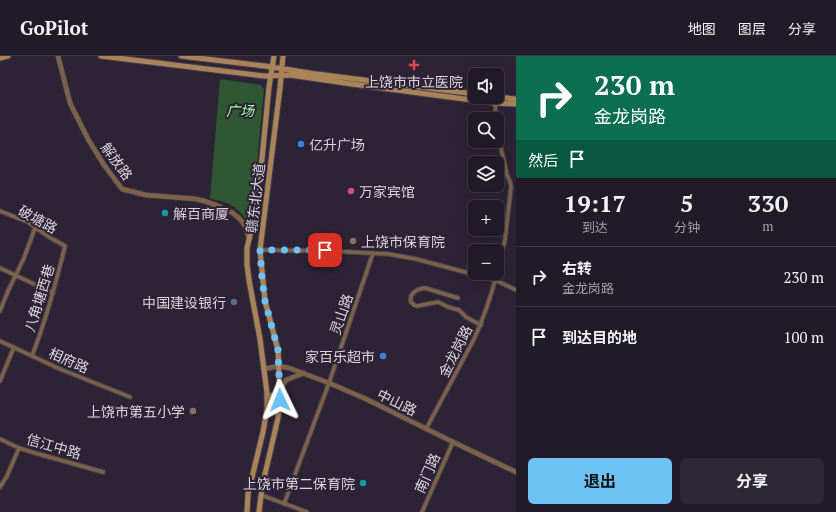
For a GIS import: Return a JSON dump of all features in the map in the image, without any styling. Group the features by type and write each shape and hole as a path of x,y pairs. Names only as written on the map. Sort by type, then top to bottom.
{"main road":[{"path":"0,58 8,56"},
{"path":"101,56 264,76 290,75 468,99"},
{"path":"181,56 468,93"},
{"path":"246,512 248,494 267,409 260,339 247,264 249,238 261,169 265,122 274,56"},
{"name":"赣东北大道","path":"259,512 261,495 278,418 280,400 278,350 265,301 260,250 272,162 282,56"},
{"path":"504,98 516,99"},
{"path":"504,103 516,104"},
{"path":"267,398 274,395 278,396 280,400"}],"street":[{"name":"解放路","path":"58,56 70,103 88,139 104,165 122,189 146,195 204,201 216,205 233,213 240,219 245,226 249,238"},
{"name":"金龙岗路","path":"502,148 507,175 511,184 504,244"},
{"path":"511,184 516,184"},
{"name":"破塘路","path":"0,212 28,222 35,228 65,246"},
{"path":"0,311 24,258 35,228"},
{"name":"八角塘西巷","path":"32,356 42,330 65,246"},
{"path":"260,250 373,253 416,259 468,273"},
{"name":"灵山路","path":"284,504 329,383 373,253"},
{"path":"0,268 53,293"},
{"path":"495,280 516,290"},
{"name":"金龙岗路","path":"426,429 481,325 491,299 495,280"},
{"path":"458,298 425,288 413,292 410,299 414,305 417,306 438,302 459,310 466,317 481,325"},
{"name":"相府路","path":"0,341 60,369 130,397"},
{"path":"0,381 14,347"},
{"name":"中山路","path":"264,369 279,366 289,368 329,383 366,399 516,472"},
{"path":"280,391 286,380 304,373"},
{"name":"信江中路","path":"0,439 35,454 103,472"},
{"name":"南门路","path":"422,512 453,442"},
{"path":"0,487 7,476 18,448"},
{"path":"261,495 307,512"}],"green space":[{"name":"广场","path":"220,79 261,85 264,89 251,226 234,207 218,200 210,199"}],"place":[{"name":"上饶市市立医院","path":"414,65"},
{"name":"亿升广场","path":"301,144"},
{"name":"万家宾馆","path":"351,191"},
{"name":"解百商厦","path":"165,213"},
{"name":"上饶市保育院","path":"353,241"},
{"name":"中国建设银行","path":"234,302"},
{"name":"家百乐超市","path":"383,356"},
{"name":"上饶市第五小学","path":"193,411"},
{"name":"上饶市第二保育院","path":"363,483"}],"route":[{"path":"280,400 278,350 265,301 260,250 325,250"}]}
